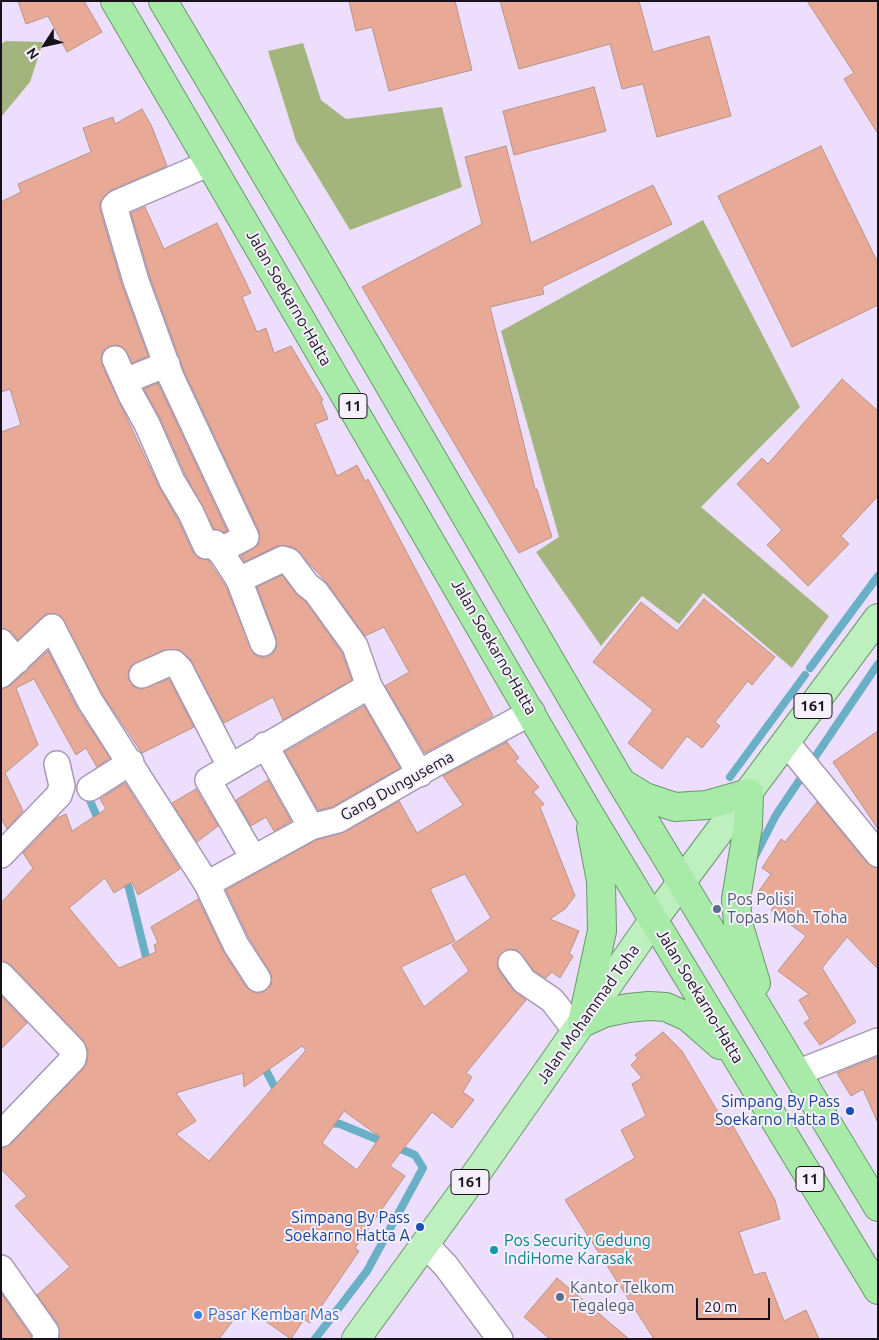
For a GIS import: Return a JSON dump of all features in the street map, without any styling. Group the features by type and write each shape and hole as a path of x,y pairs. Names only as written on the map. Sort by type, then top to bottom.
{"highway":[{"name":"Jalan Soekarno-Hatta","path":"115,1 532,712 588,812 878,1290"},
{"name":"11","path":"163,1 318,262 621,782 878,1207"},
{"path":"621,782 645,797 674,807 707,805 749,793 748,826 736,899 737,915 744,948 776,1039"},
{"path":"579,1027 602,932 603,913 601,881 588,812"},
{"path":"579,1027 604,1013 628,1008 666,1007 680,1012 703,1028 743,1068"}],"main road":[{"name":"Jalan Mohammad Toha","path":"357,1338 654,919 683,883 878,618"}],"street":[{"path":"210,164 117,203 114,206 136,281 166,364 200,442 212,466 214,466 246,537 219,551"},
{"path":"166,364 120,370 147,424 172,481 191,513 206,546 215,543 239,580 263,643"},
{"path":"239,580 282,559 289,561 307,585 316,592 354,646 369,686 420,774"},
{"path":"6,659 52,627 90,701 129,759 207,884 236,944 258,979"},
{"path":"142,675 169,663 174,664 180,669 230,766"},
{"path":"253,858 208,782 265,745 369,686"},
{"name":"Gang Dungusema","path":"207,884 310,827 338,820 435,764 532,712"},
{"path":"786,742 878,854"},
{"path":"265,745 310,827"},
{"path":"90,788 129,759"},
{"path":"1,855 59,795 62,786 57,764"},
{"path":"511,963 524,981 552,1000 579,1027"},
{"path":"1,975 74,1054 73,1059 1,1134"},
{"path":"797,1073 878,1041"},
{"path":"424,1244 446,1266 500,1339"},
{"path":"1,1268 46,1332 45,1339"}],"green space":[{"path":"6,41 43,42 30,82 1,117 1,44"},
{"path":"303,43 321,100 346,119 442,107 462,187 350,230 296,141 268,51"},
{"path":"703,220 800,407 701,507 829,616 792,668 703,593 679,624 642,596 601,646 536,552 559,537 501,331"}],"building":[{"path":"18,1 84,1 102,32 67,52 48,16 26,24"},
{"path":"349,1 455,1 472,70 389,91 372,27 356,31"},
{"path":"500,1 639,1 653,52 709,36 731,116 657,137 643,84 622,89 610,44 519,69"},
{"path":"807,1 878,1 878,134 844,79 854,73"},
{"path":"594,87 606,131 514,155 503,111"},
{"path":"142,109 152,127 167,166 111,190 100,202 100,210 122,285 148,356 132,363 124,348 117,345 110,346 103,351 102,365 159,487 178,520 193,552 198,558 208,560 226,587 254,654 260,657 268,657 277,646 276,638 257,587 282,575 296,594 306,602 342,653 352,680 283,720 273,697 224,723 190,659 179,650 163,650 131,666 128,673 129,680 134,687 141,689 169,679 194,727 142,753 102,694 61,616 47,613 18,640 12,632 1,628 1,432 21,425 10,389 1,392 1,202 21,192 18,184 91,152 83,128 113,117 115,124"},
{"path":"506,146 531,243 653,185 672,224 542,287 544,294 490,307 535,489 537,489 552,537 519,553 362,287 482,224 465,157"},
{"path":"821,146 878,263 878,305 792,347 718,196"},
{"path":"145,207 164,249 217,223 251,293 242,297 257,332 266,328 274,353 291,346 323,400 321,401 328,419 315,424 337,476 357,465 365,481 368,479 493,716 425,753 385,686 409,672 384,627 365,636 327,583 294,547 277,546 244,562 241,556 258,545 259,531 184,371 150,277 131,213"},
{"path":"842,379 878,411 878,496 841,536 849,544 808,586 767,545 782,530 737,484 762,458 768,464"},
{"path":"158,383 227,531 214,529 144,389"},
{"path":"704,599 775,657 752,685 748,681 715,722 720,726 702,748 687,736 662,769 628,743 653,710 593,662 641,602 677,631"},
{"path":"48,651 77,708 110,758 97,767 86,748 76,755 34,679 16,688 38,745 5,773 23,811 7,829 1,818 1,689 11,685"},
{"path":"364,706 400,768 332,807 318,810 285,752"},
{"path":"878,731 878,829 833,762"},
{"path":"507,742 519,758 515,761 539,787 533,792 544,804 540,807 575,896 565,909 550,919 579,931 569,954 573,956 560,978 552,972 546,978 534,971 517,950 509,949 498,957 499,971 513,990 526,1000 466,1073 472,1077 463,1092 474,1100 452,1128 432,1112 390,1166 405,1176 355,1248 359,1251 310,1323 304,1319 291,1339 244,1306 219,1339 60,1339 58,1324 37,1295 70,1267 15,1206 27,1196 1,1169 1,1148 11,1144 83,1069 87,1062 88,1051 83,1040 11,965 1,961 1,903 33,868 23,853 57,818 66,814 72,831 106,809 100,799 125,783 180,869 138,895 132,882 114,893 105,878 69,908 119,968 156,952 154,945 158,943 151,927 198,899 223,951 246,987 252,992 259,993 271,986 270,972 249,938 226,890 316,840 345,832 399,801 417,833 463,805 443,776","holes":["465,874 491,918 452,945 469,971 424,1007 401,967 455,941 430,889","302,1046 306,1050 209,1161 176,1134 196,1121 176,1093 243,1073 244,1087","344,1111 380,1137 357,1170 322,1143"]},
{"path":"268,780 291,821 274,831 266,817 251,826 236,800"},
{"path":"196,789 218,826 197,842 172,803"},
{"path":"817,802 867,863 878,868 878,969 847,937 822,968 856,1022 820,1045 804,1023 810,1019 799,1000 809,994 778,971 806,936 771,910 775,905 758,892 771,874 762,868 781,839 785,842"},
{"path":"1,996 27,1023 1,1049"},
{"path":"663,1032 682,1051 728,1129 733,1126 775,1200 780,1219 739,1232 754,1275 765,1272 784,1321 806,1310 819,1339 654,1339 565,1200 635,1158 621,1130 646,1116 632,1084 642,1078 631,1065 638,1058 635,1055"},
{"path":"878,1057 878,1123 863,1089 851,1096 837,1073"},
{"name":"Kantor Telkom Tegalega","path":"557,1278 629,1339 550,1339 524,1317"},
{"path":"1,1293 31,1336 31,1339 1,1339"}],"waterway":[{"path":"810,668 878,576"},
{"path":"811,763 878,664"},
{"path":"730,777 805,675"},
{"path":"754,858 776,815 805,772"},
{"path":"86,791 100,824"},
{"path":"123,875 129,888 148,965"},
{"path":"262,1063 279,1095"},
{"path":"315,1339 367,1271 423,1168 415,1155 340,1124 327,1123"}],"place":[{"name":"Pos Polisi Topas Moh. Toha","path":"717,909"},
{"name":"Simpang By Pass Soekarno Hatta B","path":"850,1111"},
{"name":"Simpang By Pass Soekarno Hatta A","path":"420,1227"},
{"name":"Pos Security Gedung IndiHome Karasak","path":"494,1250"},
{"name":"Kantor Telkom Tegalega","path":"560,1297"},
{"name":"Pasar Kembar Mas","path":"198,1315"}]}
